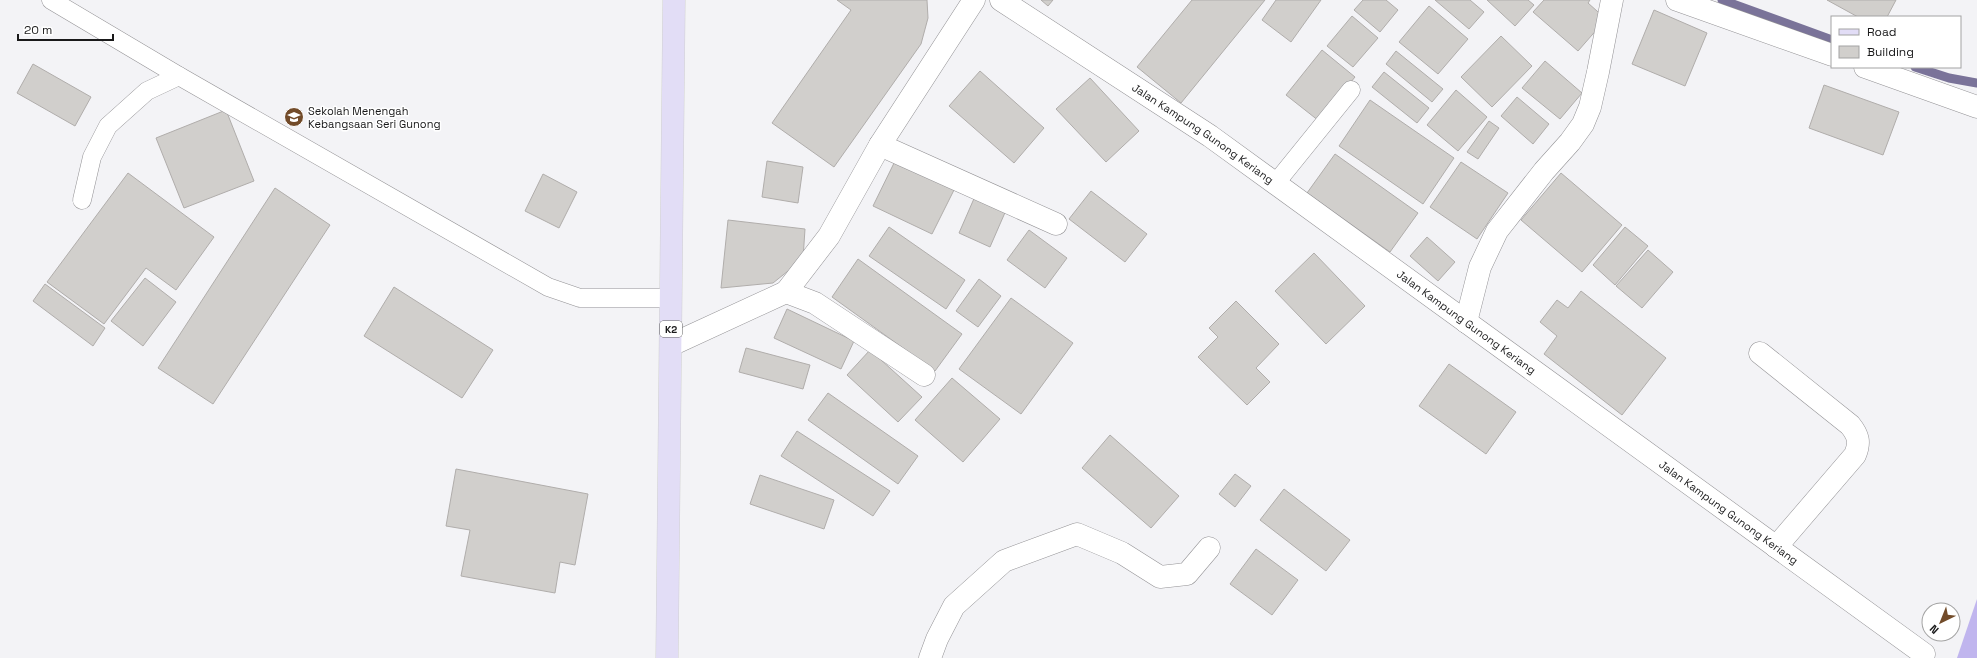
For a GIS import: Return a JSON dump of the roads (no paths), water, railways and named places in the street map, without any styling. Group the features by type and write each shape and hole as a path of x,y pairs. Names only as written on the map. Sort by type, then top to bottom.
{"main road":[{"name":"K2","path":"667,658 674,0"}],"street":[{"path":"671,345 786,292 829,236 880,145 974,0"},
{"name":"Jalan Kampung Gunong Keriang","path":"1001,0 1210,136 1924,654"},
{"path":"1466,322 1480,266 1497,231 1583,124 1590,107 1595,86 1612,0"},
{"path":"1677,0 1831,55"},
{"path":"1868,68 1977,107"},
{"path":"880,145 1056,224"},
{"path":"786,292 815,303 924,375"},
{"path":"1760,353 1850,425 1856,432 1859,446 1855,455 1776,546"},
{"path":"930,658 937,639 954,606 1004,560 1077,534 1122,554 1160,577 1187,574 1209,548"}],"lane":[{"path":"51,0 179,76 548,287 580,298 671,298"},
{"path":"82,200 92,157 108,126 147,91 179,76"},
{"path":"1269,179 1351,90"}],"waterway":[{"path":"1722,0 1831,40"},
{"path":"1918,68 1949,78 1977,83"}],"place":[{"name":"Sekolah Menengah Kebangsaan Seri Gunong","path":"294,117"}]}
